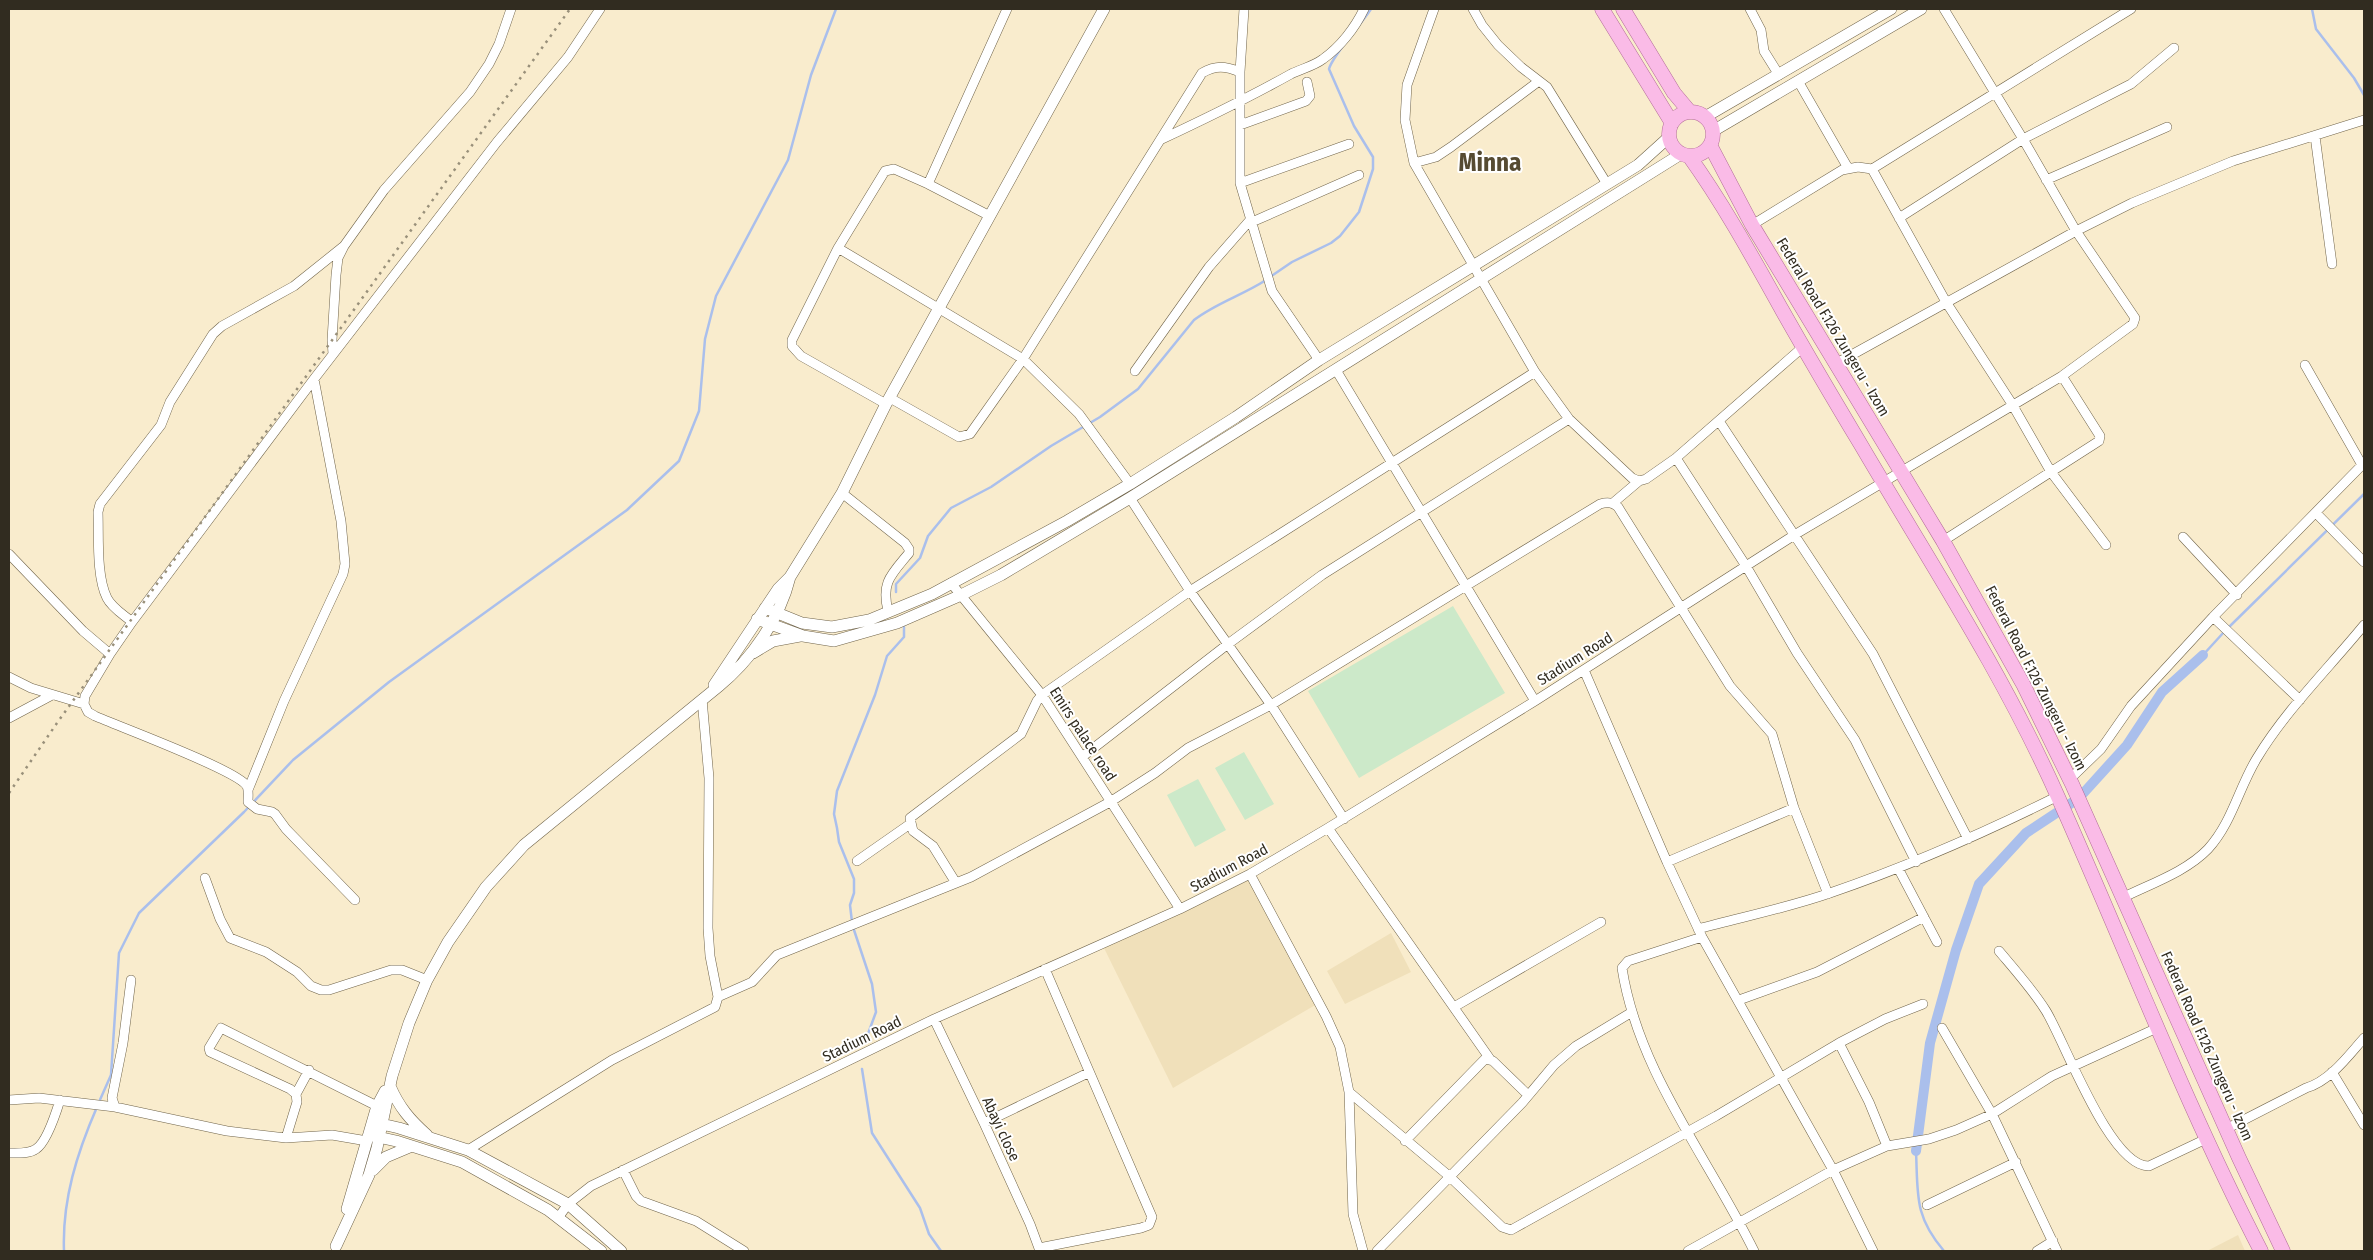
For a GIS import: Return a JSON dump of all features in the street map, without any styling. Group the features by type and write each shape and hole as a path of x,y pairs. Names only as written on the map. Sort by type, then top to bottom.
{"main road":[{"path":"1602,9 1670,130 1675,150 1685,155 1724,208 1883,482 1968,621 2005,689 2059,798 2119,941 2206,1139 2261,1251"},
{"path":"1623,9 1674,93 1690,112 1705,117 1713,131 1710,145 1701,154 1685,155"},
{"path":"1670,130 1683,114 1690,112"},
{"name":"Federal Road F.126 Zungeru - Izom","path":"1710,145 1752,225 1943,540 2023,684 2071,781 2226,1129 2283,1251"},
{"path":"2119,941 2138,932"}],"street":[{"path":"333,354 332,340 336,274 338,258 344,246 384,190 470,92 489,64 511,9"},
{"path":"248,790 243,782 230,774 88,712 84,704 85,696 132,622 314,379 497,142 568,57 600,9"},
{"path":"928,184 1007,9"},
{"path":"335,1248 409,1023 427,980 448,942 486,887 524,845 723,684 749,656 771,615 784,600 790,577 842,494 888,401 940,310 1104,9"},
{"path":"1244,9 1240,72 1240,183 1272,291 1319,360"},
{"path":"1160,140 1241,102 1299,70 1322,60 1339,44 1358,20 1364,9"},
{"path":"1434,9 1406,85 1405,120 1414,163 1535,372 1569,419 1632,478 1639,481"},
{"path":"1474,9 1482,25 1498,45 1539,81 1555,98 1607,184"},
{"path":"1750,9 1761,30 1764,51 1779,75"},
{"path":"1705,117 1891,9"},
{"path":"1713,131 1921,9"},
{"path":"1944,9 2076,231"},
{"path":"1752,225 1848,168 1872,169 2131,9"},
{"path":"1898,218 2023,139 2131,84 2174,48"},
{"path":"990,216 894,169 885,171 838,248 809,302 792,340 792,346 801,356 960,437 965,437 974,430 1023,359 1202,74 1214,66 1228,67 1240,72"},
{"path":"1414,163 1436,157 1539,81"},
{"path":"1798,81 1848,168"},
{"path":"1240,125 1306,101 1310,96 1307,82"},
{"path":"1837,363 2076,231 2132,203 2233,161 2364,120"},
{"path":"2046,180 2167,127"},
{"path":"468,1150 612,1060 715,1007 718,997 710,956 708,928 709,778 706,696 757,619 771,615 802,623 832,627 868,620 932,594 1067,522 1236,417 1319,360 1474,267 1644,160 1670,130"},
{"path":"2315,136 2332,264"},
{"path":"1240,183 1349,144"},
{"path":"749,656 773,641 803,636 827,641 858,635 897,623 959,596 1001,574 1130,498 1482,279 1613,194 1685,155"},
{"path":"1872,169 1946,302 2012,404 2050,472 2106,545"},
{"path":"1135,371 1209,267 1251,220 1359,175"},
{"name":"Stadium Road","path":"558,1218 568,1204 591,1186 623,1170 934,1019 1180,909 1250,874 1344,819 1535,701 1796,534 2062,376 2135,321 2135,318 2076,231"},
{"path":"132,622 113,606 107,598 104,588 100,560 98,512 100,504 161,425 170,402 213,334 222,326 294,286 344,246"},
{"path":"838,248 1023,359 1079,414 1130,484"},
{"path":"718,997 752,982 777,955 956,882 1020,852 1110,802 1155,774 1188,748 1271,705 1408,619 1466,588 1600,504 1613,503 1639,481 1676,458 1803,346"},
{"path":"2071,781 2101,749 2131,706 2213,617 2363,464 2305,365"},
{"path":"1336,370 1535,701"},
{"path":"956,882 937,851 913,831 910,818 1021,734 1042,695 1190,591 1535,372"},
{"path":"1943,540 2099,441 2100,436 2062,376"},
{"path":"314,379 340,521 345,564 343,574 284,702 248,790 248,802 257,809 275,814 286,829 355,900"},
{"path":"1082,757 1228,644 1322,575 1569,419"},
{"path":"1719,421 1796,534 1873,654 1968,839"},
{"path":"1676,458 1746,566 1797,653 1855,740 1916,862"},
{"path":"842,494 905,543 909,549 908,553 889,577 884,588 888,611"},
{"path":"1130,498 1190,591 1271,705 1344,819"},
{"path":"1613,503 1618,508 1730,686 1772,734 1794,808 1828,894"},
{"path":"2316,513 2364,562"},
{"path":"2183,537 2236,595"},
{"path":"9,554 83,631 110,654"},
{"name":"Emirs palace road","path":"951,583 959,596 1042,695 1180,909"},
{"path":"771,615 803,636"},
{"path":"2213,617 2300,700"},
{"path":"2122,898 2185,867 2208,849 2223,829 2256,760 2273,733 2364,625"},
{"path":"1584,670 1667,862 1700,933 1833,1170 1873,1251"},
{"path":"9,677 52,695 84,704"},
{"path":"9,718 52,695"},
{"path":"1754,1251 1646,1050 1632,1012 1622,968 1628,961 1700,933 1828,894 1916,862 2059,798"},
{"path":"1667,862 1794,808"},
{"path":"857,861 910,824"},
{"path":"1328,828 1490,1058 1528,1095"},
{"path":"1898,868 1937,942"},
{"path":"1250,874 1326,1016 1340,1047 1349,1092 1353,1214 1362,1251"},
{"path":"205,878 220,919 230,938 266,952 297,972 311,986 321,990 328,990 391,970 402,970 427,980"},
{"path":"1739,1000 1817,972 1924,917"},
{"path":"1454,1006 1601,922"},
{"path":"2000,951 2039,1000 2105,1129 2135,1162 2142,1166 2149,1166 2206,1139"},
{"path":"1040,1250 1141,1228 1150,1225 1152,1217 1088,1073 1045,969"},
{"path":"111,1107 123,1043 131,980"},
{"path":"1349,1092 1405,1141 1449,1176 1502,1227 1511,1230 1782,1078 1839,1043 1884,1019 1923,1004"},
{"path":"1377,1251 1528,1095 1554,1065 1576,1046 1632,1012"},
{"name":"Abayi close","path":"934,1019 984,1123 1040,1250"},
{"path":"1942,1028 1992,1114 2057,1251"},
{"path":"1688,1251 1833,1170 1887,1146 1929,1139 1950,1133 1992,1114 2052,1076 2157,1028"},
{"path":"296,1094 290,1088 210,1052 209,1048 218,1030 225,1029 377,1106"},
{"path":"2226,1129 2315,1085 2332,1072 2364,1038"},
{"path":"1839,1043 1869,1102 1887,1146"},
{"path":"1405,1141 1480,1062 1490,1058"},
{"path":"286,1138 297,1102 296,1094 309,1070"},
{"path":"2332,1072 2364,1124"},
{"path":"984,1123 1088,1073"},
{"path":"377,1123 377,1106 391,1081"},
{"path":"391,1081 406,1114 432,1139"},
{"path":"9,1100 39,1098 90,1104 227,1131 286,1138 332,1135 372,1138 412,1146 462,1162 558,1218 601,1251"},
{"path":"9,1153 30,1152 36,1149 54,1118 60,1100"},
{"path":"377,1123 468,1150 568,1204 621,1251"},
{"path":"369,1175 372,1138"},
{"path":"335,1248 376,1164 386,1157 412,1146"},
{"path":"1927,1205 2016,1162"},
{"path":"623,1170 636,1196 641,1200 696,1221 744,1251"},
{"path":"2036,1251 2053,1241"}],"shaded area":[{"path":"1250,878 1317,1004 1173,1088 1103,946"},
{"path":"1391,933 1411,972 1345,1004 1327,971"},
{"path":"2238,1235 2245,1251 2207,1251"}],"green space":[{"path":"1453,606 1505,693 1359,778 1308,691"},
{"path":"1244,752 1274,804 1245,820 1215,768"},
{"path":"1198,779 1226,830 1195,847 1167,795"}],"waterway":[{"path":"99,1102 111,1075 119,953 139,913 244,812 293,760 389,682 627,510 679,461 699,411 705,339 716,296 788,160 811,75 836,9"},
{"path":"1270,277 1292,262 1331,243 1340,236 1359,212 1373,169 1373,157 1354,126 1329,69 1341,48 1371,9"},
{"path":"2312,9 2316,29 2354,78 2364,95"},
{"path":"896,592 896,584 920,558 928,536 951,508 991,487 1051,446 1100,417 1138,389 1194,320 1266,280"},
{"path":"2228,628 2364,494"},
{"path":"852,922 850,905 854,893 854,879 839,842 834,814 837,791 875,695 887,656 904,637 904,627"},
{"path":"2203,655 2224,632"},
{"path":"1916,1151 1930,1043 1956,950 1979,884 2026,833 2079,798 2127,745 2162,692 2203,655"},
{"path":"853,927 872,984 876,1012 865,1042"},
{"path":"862,1069 872,1133 920,1208 929,1234 941,1251"},
{"path":"64,1251 66,1213 72,1177 97,1107"},
{"path":"1916,1151 1918,1193 1922,1216 1927,1227 1944,1251"}],"railway":[{"path":"9,793 57,723 570,9"}],"district":[{"name":"Minna","path":"1490,163"}]}
